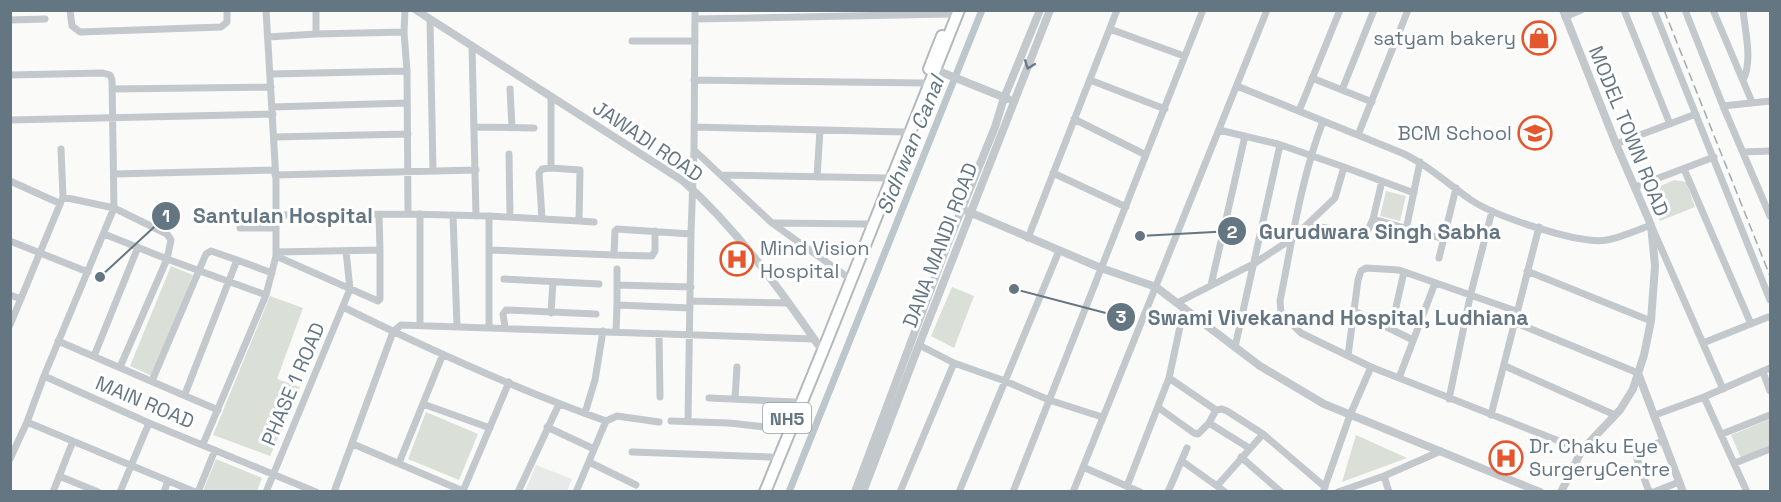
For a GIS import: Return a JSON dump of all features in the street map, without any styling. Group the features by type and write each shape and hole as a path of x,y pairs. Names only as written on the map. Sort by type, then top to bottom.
{"highway":[{"name":"NH5","path":"765,492 941,72 953,12"},
{"name":"NH5","path":"758,492 795,402 816,342 846,276 953,12"}],"street":[{"path":"70,10 72,26 80,32 220,27 227,22 227,10"},
{"path":"202,444 266,295 276,254 274,137 266,10"},
{"path":"316,10 316,34"},
{"path":"405,10 408,214"},
{"name":"JAWADI ROAD","path":"416,10 673,174 693,190 726,224 789,303 816,342"},
{"path":"688,421 695,10"},
{"path":"855,492 966,211 1004,98 1040,10"},
{"name":"DANA MANDI ROAD","path":"864,492 966,211 1014,102 1050,10"},
{"path":"1028,238 1117,10"},
{"path":"1014,492 1203,10"},
{"path":"1073,492 1267,10"},
{"path":"1299,111 1340,10"},
{"path":"1342,90 1374,10"},
{"path":"1358,135 1408,10"},
{"path":"1564,14 1581,10"},
{"path":"1624,10 1670,124"},
{"path":"1654,10 1770,300"},
{"path":"1685,10 1723,106 1770,213"},
{"path":"1713,10 1752,102"},
{"path":"1743,10 1747,64 1743,80"},
{"path":"695,19 828,13 953,12"},
{"name":"MODEL TOWN ROAD","path":"1562,492 1582,450 1615,415 1633,389 1651,321 1655,266 1651,225 1564,14"},
{"path":"10,20 45,19"},
{"path":"430,20 434,171"},
{"path":"1110,29 1184,56"},
{"path":"268,37 404,32"},
{"path":"632,41 694,41"},
{"path":"472,46 476,216"},
{"path":"271,74 407,71"},
{"path":"941,72 1014,102"},
{"path":"10,75 107,73 111,78 113,88 114,174 114,208 10,459"},
{"path":"1312,78 1372,102"},
{"path":"694,80 924,83"},
{"path":"1090,80 1165,109"},
{"path":"1237,86 1420,162 1472,200 1492,211 1539,227 1566,236 1594,241 1608,240 1651,225 1724,389"},
{"path":"113,88 271,87"},
{"path":"510,89 512,128"},
{"path":"551,97 551,168"},
{"path":"1723,106 1770,101"},
{"path":"10,120 407,103"},
{"path":"1616,144 1696,114"},
{"path":"1074,119 1146,155"},
{"path":"1323,121 1310,155 1280,301 1281,313 1301,333 1371,367 1582,450"},
{"path":"475,127 534,128"},
{"path":"694,128 904,132"},
{"path":"817,177 820,130"},
{"path":"1219,130 1280,145 1344,166 1414,193"},
{"path":"274,137 408,134"},
{"path":"1211,285 1245,136"},
{"path":"1235,347 1280,145"},
{"path":"10,325 61,200 61,149"},
{"path":"694,150 772,223 846,276"},
{"path":"1743,152 1770,151"},
{"path":"508,154 510,217"},
{"path":"1635,187 1714,157"},
{"path":"1406,230 1420,162"},
{"path":"1127,486 1169,378 1181,306 1211,285 1255,263 1293,238 1335,198 1344,166"},
{"path":"542,218 539,173 542,169 580,170 579,221"},
{"path":"1684,169 1751,324"},
{"path":"114,174 476,170"},
{"path":"1053,172 1126,207"},
{"path":"721,175 885,178"},
{"path":"10,181 61,200 114,208 170,236 171,247 167,259 120,367"},
{"path":"1307,225 1364,234 1373,219 1382,181"},
{"path":"1439,258 1456,188"},
{"path":"966,211 1101,268 1156,287 1291,386 1350,415 1540,492"},
{"path":"1449,399 1470,297 1492,211"},
{"path":"276,254 380,301 379,214"},
{"path":"276,215 420,214 594,222"},
{"path":"420,214 420,324"},
{"path":"453,215 457,326"},
{"path":"489,216 489,327"},
{"path":"1373,219 1444,239"},
{"path":"772,223 867,224"},
{"path":"1491,415 1539,227"},
{"path":"240,228 276,228"},
{"path":"614,255 615,231 618,229 691,234"},
{"path":"489,250 652,256 655,251 655,231"},
{"path":"104,234 266,295"},
{"path":"10,241 88,272"},
{"path":"94,356 138,247"},
{"path":"276,254 380,250"},
{"path":"959,492 1057,250"},
{"path":"346,251 350,289"},
{"path":"152,381 198,270 208,252 272,273"},
{"path":"185,394 237,260"},
{"path":"1348,356 1358,280 1361,271 1368,268 1404,272 1516,312"},
{"path":"616,332 617,269"},
{"path":"1527,271 1651,321"},
{"path":"1391,329 1404,272"},
{"path":"504,279 598,284"},
{"path":"551,312 553,282"},
{"path":"1399,378 1435,283"},
{"path":"617,285 691,287"},
{"name":"PHASE 1 ROAD","path":"266,492 350,289"},
{"path":"10,295 21,299"},
{"path":"617,305 789,303"},
{"path":"343,308 559,404 606,421"},
{"path":"505,327 503,314 506,310 596,314"},
{"path":"1354,311 1413,340"},
{"path":"1703,342 1768,317"},
{"path":"1514,322 1638,373 1683,492"},
{"path":"334,492 393,332 401,325 505,327 816,342"},
{"path":"585,413 595,380 603,332"},
{"path":"659,334 660,397"},
{"path":"58,341 218,410"},
{"path":"919,345 954,363 1049,400 1102,417"},
{"path":"399,463 443,354"},
{"path":"900,492 954,363"},
{"path":"1505,366 1615,415"},
{"path":"735,398 737,367"},
{"path":"1169,378 1216,410 1227,411 1263,434 1324,489 1350,415 1371,367"},
{"path":"1655,415 1767,370 1770,392"},
{"name":"MAIN ROAD","path":"44,376 148,423 316,492"},
{"path":"353,444 464,491 509,382"},
{"path":"1704,397 1746,492"},
{"path":"709,398 795,402"},
{"path":"423,404 490,428"},
{"path":"518,492 559,404"},
{"path":"1159,408 1194,433 1200,433 1216,410"},
{"path":"1722,435 1770,415"},
{"path":"576,492 606,421 617,416 659,422"},
{"path":"671,421 729,423 783,429"},
{"path":"27,422 197,492 215,450"},
{"path":"120,492 148,423"},
{"path":"1209,423 1249,448"},
{"path":"547,427 594,449"},
{"path":"1217,486 1263,434"},
{"path":"53,492 73,441"},
{"path":"1663,441 1641,449 1637,453 1644,479 1652,492 1679,482"},
{"path":"1168,492 1187,448"},
{"path":"1735,464 1770,449"},
{"path":"1338,492 1384,476 1442,451"},
{"path":"632,452 771,457"},
{"path":"1241,458 1281,492"},
{"path":"1182,461 1225,492"},
{"path":"589,462 636,485"},
{"path":"1083,467 1140,492"},
{"path":"59,476 98,492"},
{"path":"1384,476 1389,492"},
{"path":"164,492 168,481"}],"shaded area":[{"path":"1674,180 1686,182 1695,207 1660,221 1649,191"},
{"path":"1386,191 1406,196 1400,221 1380,216"},
{"path":"171,266 193,275 152,376 130,366"},
{"path":"952,287 974,296 954,348 931,336"},
{"path":"270,296 303,308 277,379 300,387 270,456 213,435"},
{"path":"426,412 478,434 459,480 408,459"},
{"path":"1770,419 1770,446 1741,458 1731,435"},
{"path":"1356,435 1407,458 1342,482"},
{"path":"216,459 262,478 257,491 203,491"},
{"path":"536,465 572,479 567,491 525,491"}],"waterway":[{"name":"Sidhwan Canal","path":"789,492 982,10"}],"railway":[{"path":"1664,10 1770,276"}],"place":[{"name":"satyam bakery","path":"1539,38"},
{"name":"BCM School","path":"1535,133"},
{"name":"Gurudwara Singh Sabha","path":"1140,236"},
{"name":"Mind Vision Hospital","path":"737,259"},
{"name":"Santulan Hospital","path":"100,277"},
{"name":"Swami Vivekanand Hospital, Ludhiana","path":"1014,289"},
{"name":"Dr. Chaku Eye SurgeryCentre","path":"1506,458"}]}
